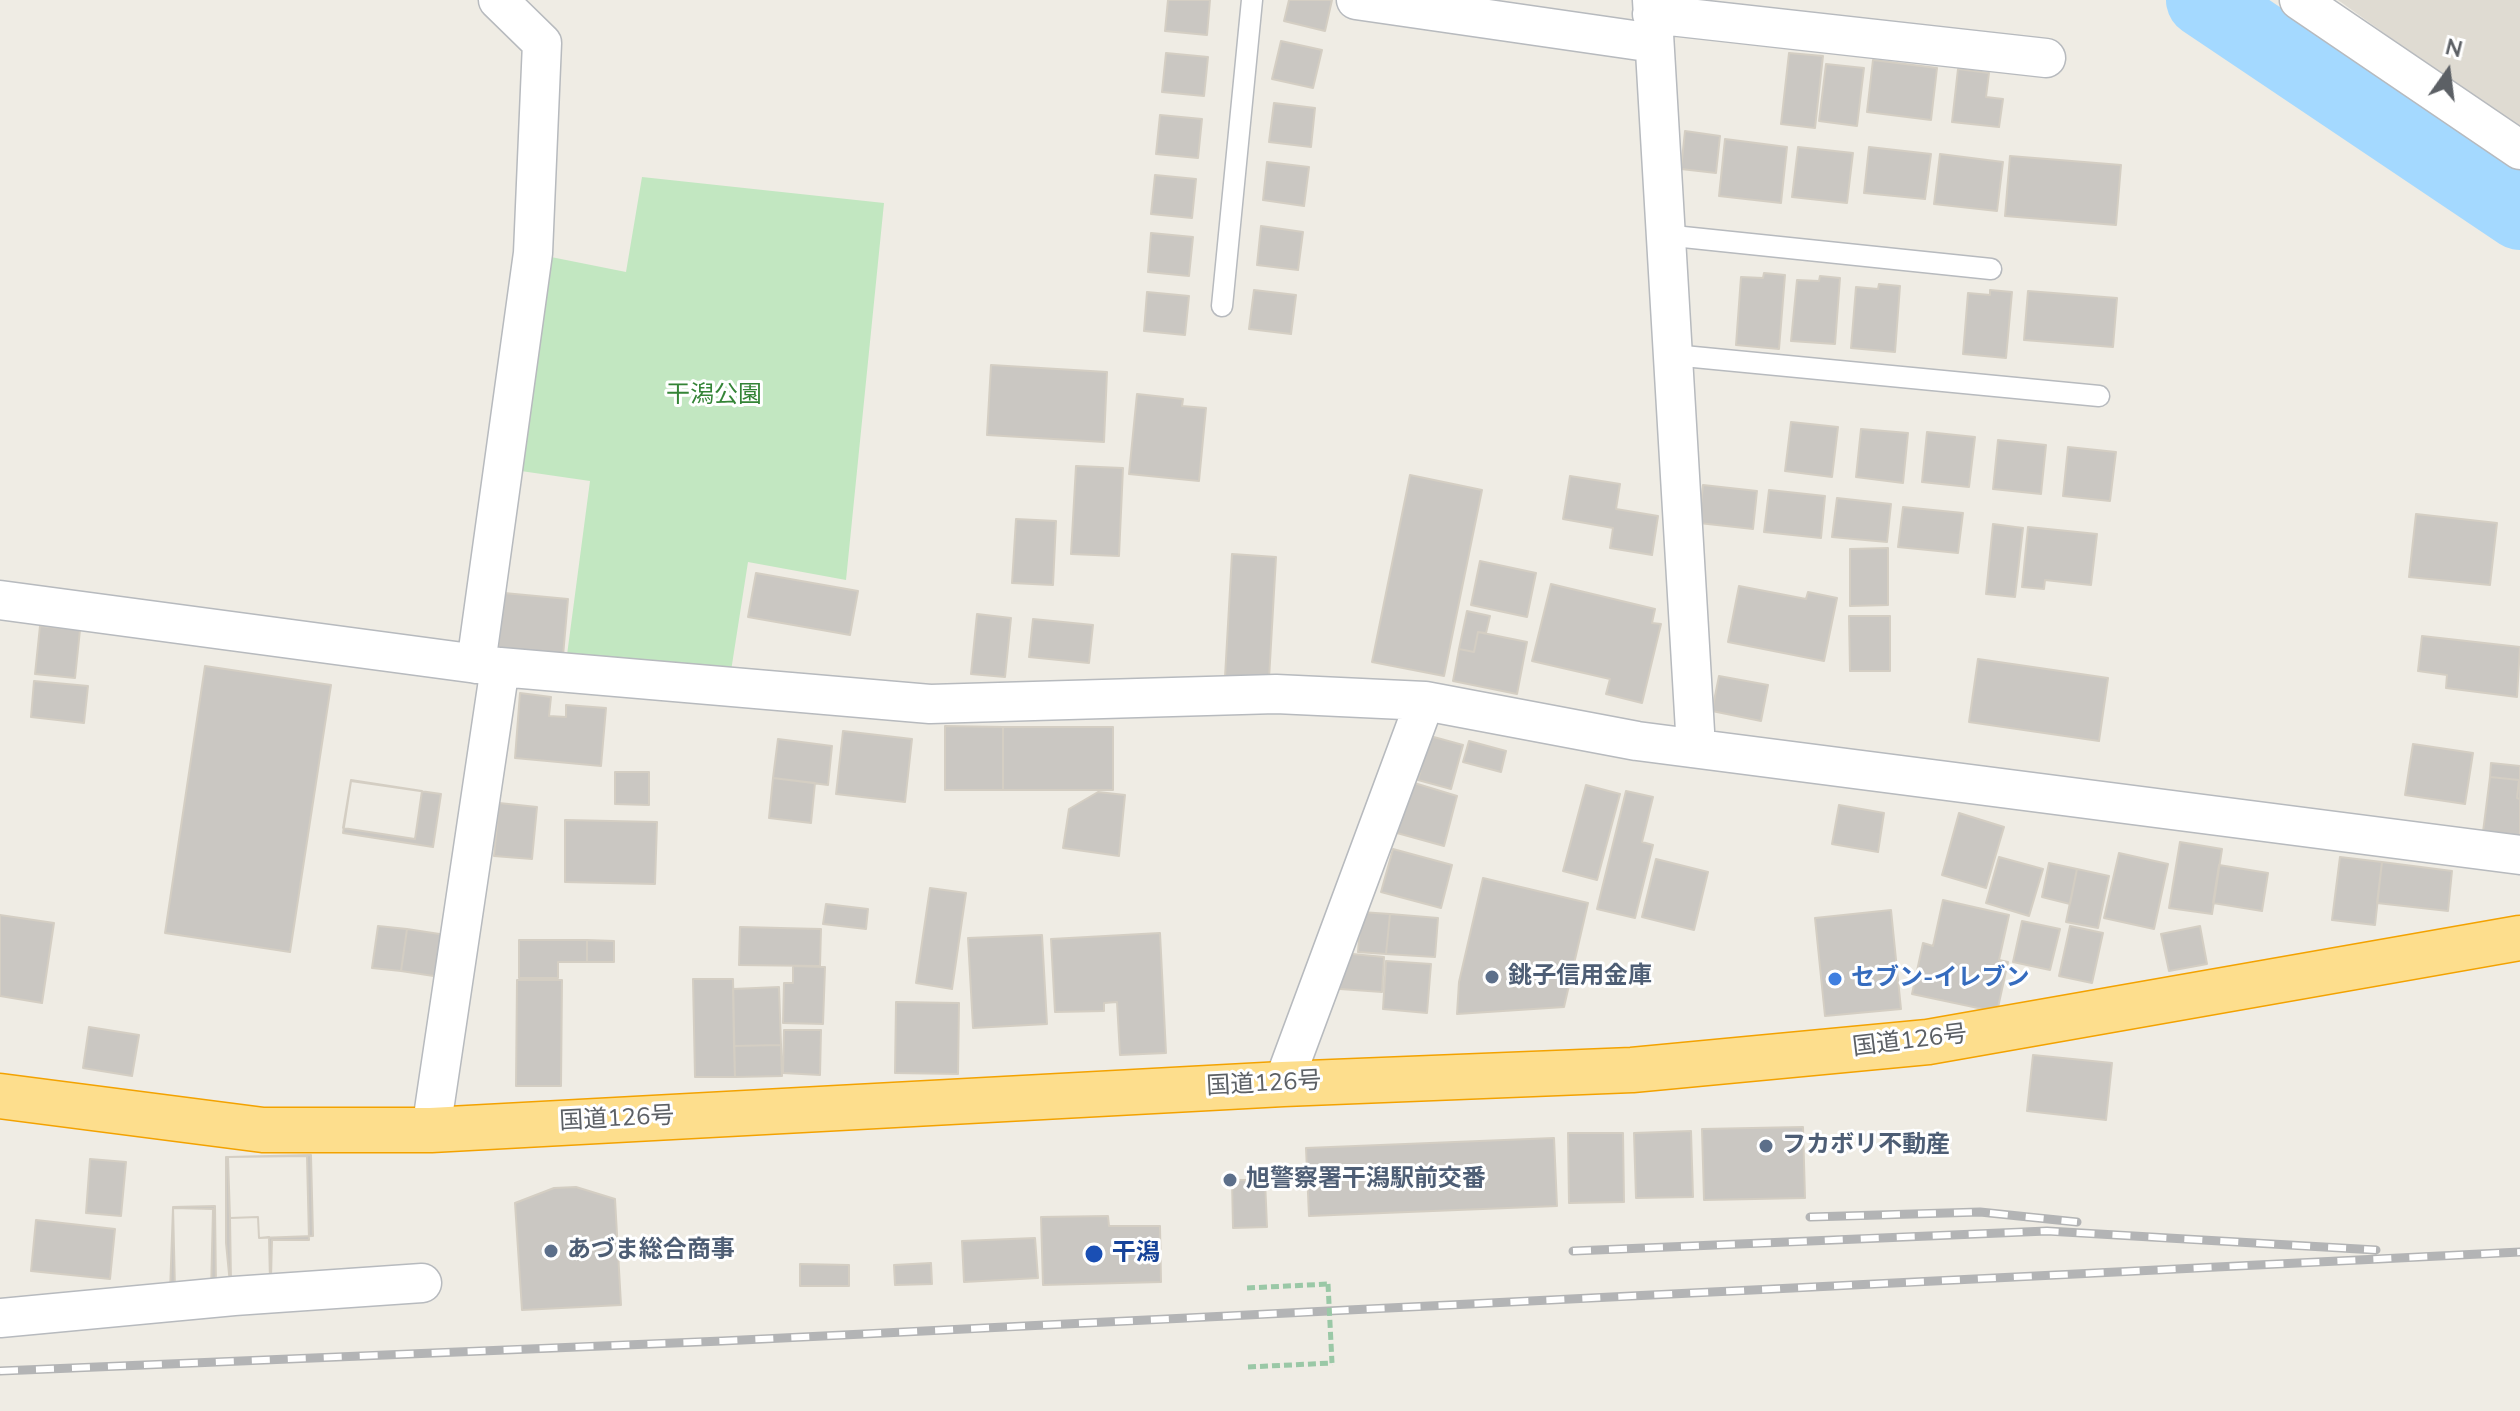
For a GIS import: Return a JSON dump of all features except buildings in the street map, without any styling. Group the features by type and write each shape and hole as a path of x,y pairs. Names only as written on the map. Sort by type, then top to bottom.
{"highway":[{"name":"国道126号","path":"0,1096 263,1130 431,1130 1283,1084 1632,1070 1928,1042 2520,938"}],"street":[{"path":"431,1130 488,666 533,253 542,43 498,0"},
{"path":"1356,0 1653,19 2046,58"},
{"path":"2299,0 2520,150"},
{"path":"1653,19 1696,748"},
{"path":"0,600 488,666 930,704 1276,694 1425,701 1637,741 2520,855"},
{"path":"1283,1084 1425,701"},
{"path":"0,1318 234,1296 422,1283"}],"lane":[{"path":"1222,306 1252,0"},
{"path":"1664,235 1991,269"},
{"path":"1673,355 2099,396"}],"path":[{"path":"1247,1288 1328,1284 1332,1363 1248,1367"}],"shaded area":[{"path":"2338,0 2520,0 2520,131"}],"green space":[{"name":"干潟公園","path":"642,177 884,203 846,580 748,562 731,671 567,655 590,481 514,470 541,255 626,272"}],"waterway":[{"path":"2203,0 2520,213"}],"railway":[{"path":"1810,1217 1980,1212 2077,1222"},
{"path":"1573,1251 2047,1231 2376,1250"},
{"path":"0,1371 722,1341 2520,1252"}],"place":[{"name":"銚子信用金庫","path":"1492,977"},
{"name":"セブン-イレブン","path":"1835,979"},
{"name":"フカボリ不動産","path":"1766,1146"},
{"name":"旭警察署干潟駅前交番","path":"1230,1180"},
{"name":"あづま総合商事","path":"551,1251"},
{"name":"干潟","path":"1094,1254"}]}
